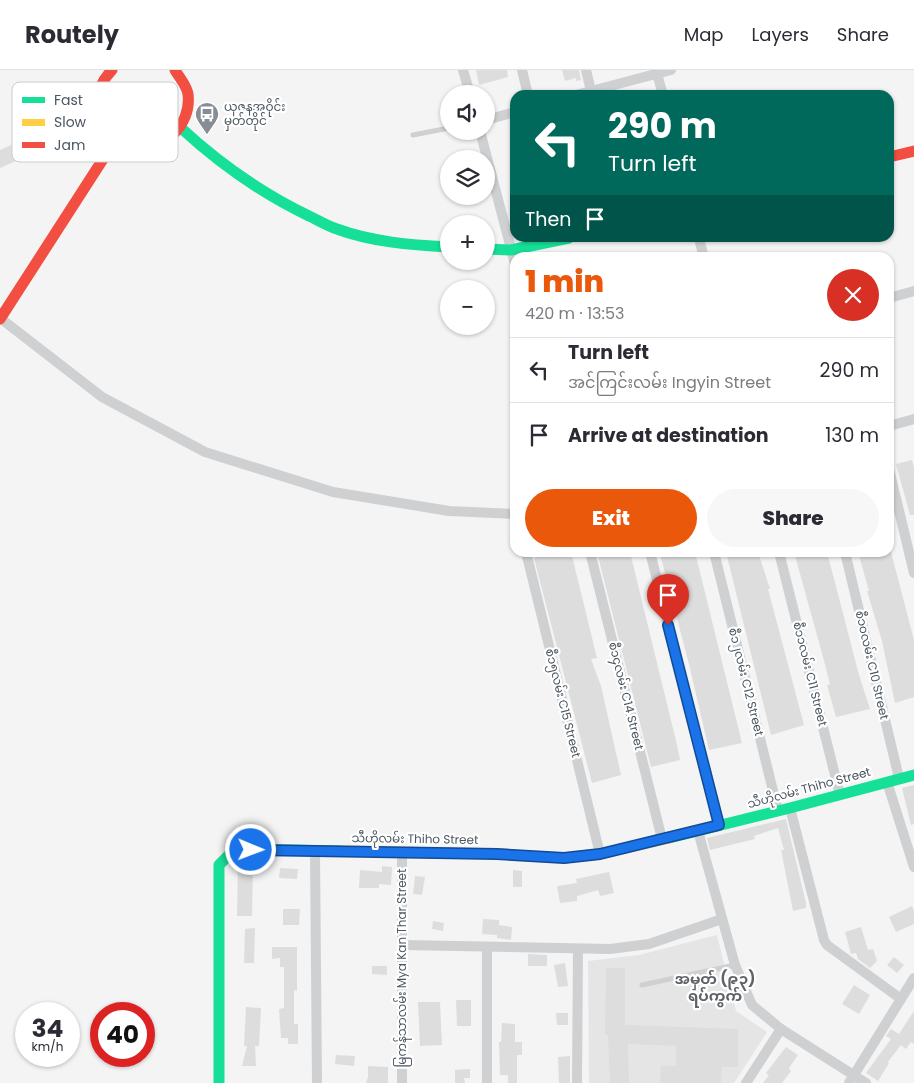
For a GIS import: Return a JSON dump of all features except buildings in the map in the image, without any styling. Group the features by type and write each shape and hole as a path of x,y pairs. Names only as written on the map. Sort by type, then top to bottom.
{"street":[{"path":"103,82 106,75 112,70"},
{"path":"175,70 182,78 188,94 188,112 178,131"},
{"path":"463,70 467,85"},
{"path":"522,70 527,90"},
{"path":"586,70 591,90"},
{"path":"594,90 657,72 671,70"},
{"path":"657,72 662,90"},
{"path":"495,118 510,113"},
{"path":"181,128 236,175 276,201 336,229 391,242 440,246"},
{"path":"482,140 511,250"},
{"path":"894,157 914,151"},
{"path":"101,162 0,319 102,397 205,452 333,492 450,510 510,514"},
{"path":"495,249 511,250 550,242"},
{"path":"894,297 914,291"},
{"path":"894,425 914,419"},
{"path":"894,490 914,573"},
{"name":"စီ၁၅လမ်း C15 Street","path":"527,557 600,854"},
{"name":"စီ၁၄လမ်း C14 Street","path":"591,557 662,840"},
{"path":"651,557 719,825"},
{"name":"စီ၁၂လမ်း C12 Street","path":"715,557 778,811"},
{"name":"စီ၁၁လမ်း C11 Street","path":"780,557 840,795"},
{"name":"စီ၁၀လမ်း C10 Street","path":"846,557 899,778"},
{"name":"သီဟိုလမ်း Thiho Street","path":"219,1083 219,865 235,849 497,854 564,858 600,854 662,840 914,775"},
{"path":"887,782 914,867"},
{"path":"790,808 824,940 827,945 901,999"},
{"path":"698,831 735,965 752,1005 781,1029 851,1079 866,1083"},
{"path":"315,851 317,1083"},
{"name":"မြကန်သာလမ်း Mya Kan Thar Street","path":"402,852 402,1083"},
{"path":"402,945 610,950 649,944 722,920"},
{"path":"487,947 488,1083"},
{"path":"578,949 578,1083"},
{"path":"851,1079 914,978"},
{"path":"746,1083 781,1029"}],"lane":[{"path":"413,135 440,130"},
{"path":"642,985 735,965"}],"shaded area":[{"path":"717,935 736,1011 767,1032 734,1083 589,1083 588,961 639,955"}],"traffic: fast":[{"path":"181,128 226,166 258,188 330,226 378,240 440,246"},
{"path":"495,249 511,250 550,242"},
{"path":"669,838 914,775"},
{"path":"219,1083 219,865 235,849 341,851"}],"traffic: slow":[{"path":"341,851 497,854 564,858 600,854 669,838"}],"traffic: jam":[{"path":"103,82 112,70"},
{"path":"175,70 185,85 188,94 188,106 185,117 178,129"},
{"path":"894,156 914,151"},
{"path":"0,319 101,162"}],"place":[{"name":"ယုဇနအဝိုင်း မှတ်တိုင်","path":"207,135"}],"district":[{"name":"အမှတ် (၉၃) ရပ်ကွက်","path":"715,988"}],"route":[{"path":"251,850 497,854 564,858 600,854 719,825 668,625"}]}
